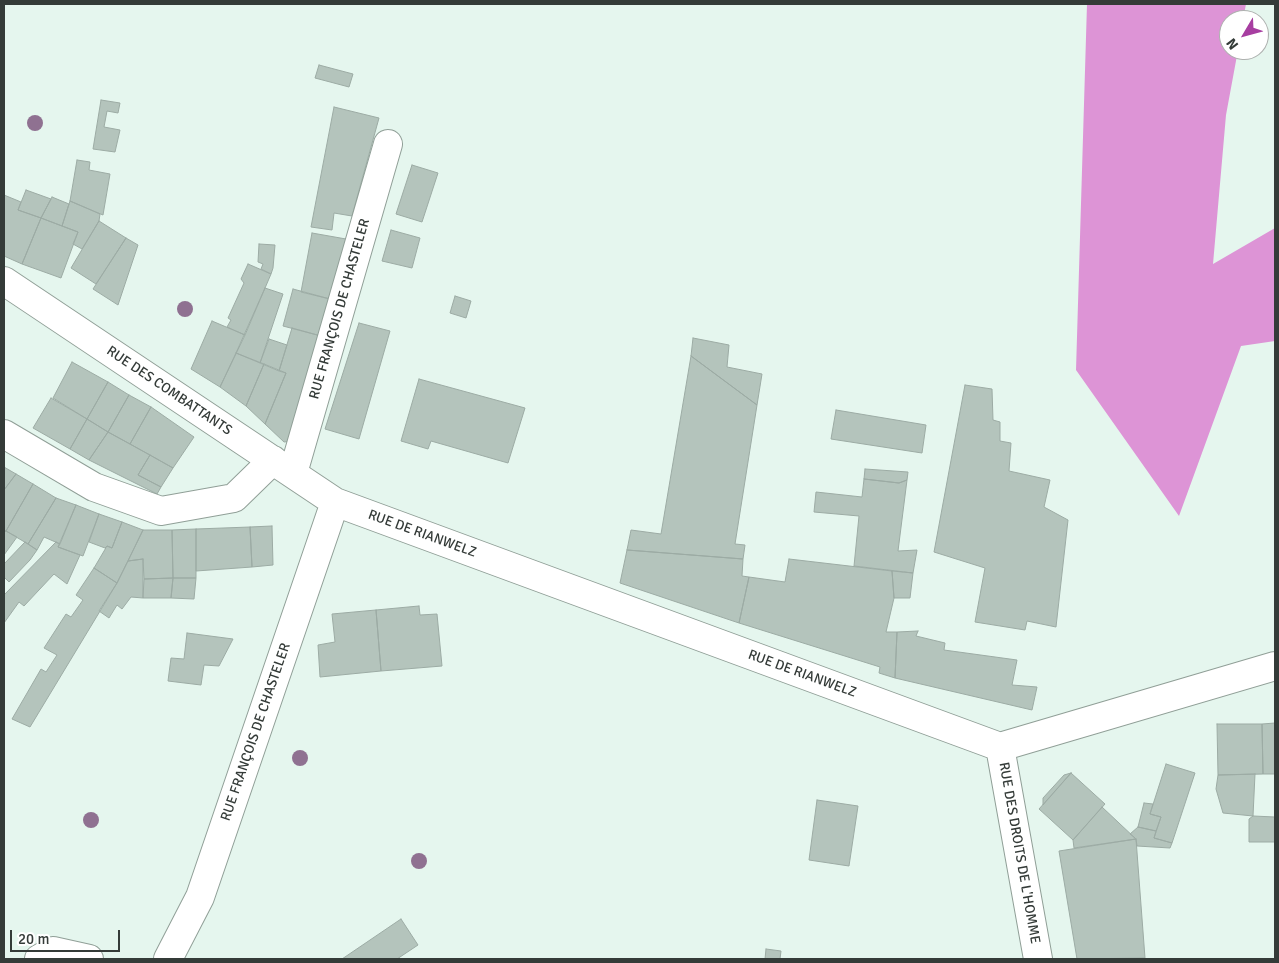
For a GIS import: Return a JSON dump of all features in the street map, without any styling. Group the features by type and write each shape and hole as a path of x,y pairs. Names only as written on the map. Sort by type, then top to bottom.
{"street":[{"name":"RUE FRANÇOIS DE CHASTELER","path":"283,467 388,144"},
{"name":"RUE DES COMBATTANTS","path":"4,281 335,502"},
{"path":"4,434 94,487 161,511 234,498 283,467"},
{"name":"RUE FRANÇOIS DE CHASTELER","path":"168,959 200,897 335,502"},
{"name":"RUE DE RIANWELZ","path":"335,502 1000,747"},
{"path":"1000,747 1275,666"},
{"name":"RUE DES DROITS DE L'HOMME","path":"1000,747 1038,959"},
{"path":"39,959 53,952 89,959"}],"shaded area":[{"path":"1087,4 1246,4 1245,10 1219,10 1219,60 1236,60 1226,115 1213,264 1275,228 1275,341 1241,346 1179,516 1076,370"}],"building":[{"path":"319,65 353,74 349,87 315,78"},
{"path":"101,100 120,103 118,113 107,111 104,127 120,130 115,152 93,149"},
{"path":"334,107 379,118 352,216 334,213 332,230 311,227"},
{"path":"77,160 90,162 89,170 110,174 103,215 70,201"},
{"path":"412,165 438,173 422,222 396,214"},
{"path":"26,190 51,199 41,218 18,210"},
{"path":"4,195 21,202 18,210 41,218 22,264 4,256"},
{"path":"52,197 69,204 62,226 41,218"},
{"path":"70,201 100,214 99,221 82,249 73,244 78,232 62,226"},
{"path":"41,218 78,232 61,278 22,264"},
{"path":"99,221 126,238 96,284 71,268"},
{"path":"391,230 420,238 412,268 382,261"},
{"path":"312,233 346,239 330,299 301,292"},
{"path":"126,238 138,245 118,305 93,289"},
{"path":"259,244 275,245 271,274 261,269 263,264 258,262"},
{"path":"248,264 271,274 245,335 227,327 231,320 228,318 244,283 241,279"},
{"path":"265,288 283,294 260,363 236,353"},
{"path":"293,289 330,299 321,336 283,326"},
{"path":"455,296 471,301 466,318 450,313"},
{"path":"212,321 245,335 220,387 191,369"},
{"path":"359,323 390,331 359,439 325,429"},
{"path":"292,328 321,336 294,441 284,442 265,424 286,373 279,371"},
{"path":"693,338 729,345 727,367 762,374 757,405 691,356"},
{"path":"269,339 287,345 279,371 260,363"},
{"path":"236,353 264,364 246,406 220,387"},
{"path":"691,356 757,405 735,544 745,545 743,559 627,550 631,530 661,534"},
{"path":"72,362 108,382 87,419 53,398"},
{"path":"264,364 286,373 265,424 246,406"},
{"path":"419,379 525,408 508,463 431,441 428,449 401,441"},
{"path":"108,382 129,395 108,432 87,419"},
{"path":"965,385 992,389 993,420 1000,422 1000,441 1011,443 1009,471 1050,480 1044,507 1068,520 1056,627 1027,621 1025,630 975,622 985,568 934,552"},
{"path":"129,395 151,407 130,444 108,432"},
{"path":"51,398 87,419 70,449 33,428"},
{"path":"151,407 194,437 173,468 130,444"},
{"path":"836,410 926,425 922,453 831,439"},
{"path":"87,419 108,432 89,460 70,449"},
{"path":"108,432 150,455 138,475 161,487 157,494 89,460"},
{"path":"150,455 173,468 161,487 138,475"},
{"path":"4,467 16,474 4,490"},
{"path":"865,469 908,472 907,480 899,483 864,479"},
{"path":"16,474 33,484 6,531 4,529 4,490"},
{"path":"864,479 899,483 907,480 898,551 917,550 913,573 854,566 859,516 814,512 816,492 862,497"},
{"path":"33,484 56,498 28,544 6,531"},
{"path":"56,498 76,505 60,544 44,537 37,550 28,544"},
{"path":"76,505 99,514 83,556 58,547"},
{"path":"99,514 122,522 112,548 107,546 105,548 89,542"},
{"path":"122,522 143,530 117,583 94,568 107,546 112,548"},
{"path":"272,526 273,565 252,567 250,527"},
{"path":"250,527 252,567 196,571 196,529"},
{"path":"196,529 196,578 173,578 172,530"},
{"path":"143,530 172,530 173,578 144,579 143,559 128,561"},
{"path":"6,531 17,537 4,555 4,533"},
{"path":"25,542 37,550 9,582 4,577 4,564"},
{"path":"56,542 60,544 58,547 80,555 67,584 54,574 24,606 19,602 4,623 4,595"},
{"path":"627,550 743,559 742,576 749,577 739,623 620,583"},
{"path":"143,559 143,598 131,597 122,609 117,605 109,618 99,611 117,583 128,561"},
{"path":"789,559 892,571 894,598 886,632 897,632 895,678 879,673 880,667 739,623 749,577 785,582"},
{"path":"94,568 117,583 30,727 12,719 41,669 46,672 57,655 44,648 66,614 71,617 83,600 76,595"},
{"path":"892,571 913,573 910,598 894,598"},
{"path":"173,578 171,598 143,598 144,579"},
{"path":"173,578 196,578 194,599 171,598"},
{"path":"419,606 420,615 437,614 442,666 381,671 376,610"},
{"path":"376,610 381,671 320,677 318,645 335,642 332,614"},
{"path":"918,631 916,636 945,643 944,650 1017,660 1012,685 1037,687 1032,710 895,678 897,632"},
{"path":"187,633 233,639 219,666 204,665 201,685 168,681 171,658 184,659"},
{"path":"1275,723 1275,774 1263,774 1262,724"},
{"path":"1217,724 1262,724 1263,774 1218,775"},
{"path":"1166,764 1195,773 1172,843 1154,838 1161,817 1150,814"},
{"path":"1071,773 1043,805 1043,798 1064,775"},
{"path":"1071,773 1105,804 1073,840 1039,809"},
{"path":"1255,774 1253,816 1223,813 1216,789 1218,775"},
{"path":"817,800 858,806 849,866 809,860"},
{"path":"1144,803 1153,804 1150,814 1161,817 1156,831 1138,827"},
{"path":"1102,807 1136,839 1074,848 1073,840"},
{"path":"1253,816 1275,817 1275,842 1249,842 1249,819"},
{"path":"1138,827 1156,831 1154,838 1172,843 1170,848 1137,846 1136,839 1130,834"},
{"path":"1136,839 1145,958 1077,959 1059,851"},
{"path":"401,919 418,945 397,959 342,959"},
{"path":"766,949 781,951 780,959 765,959"}]}
